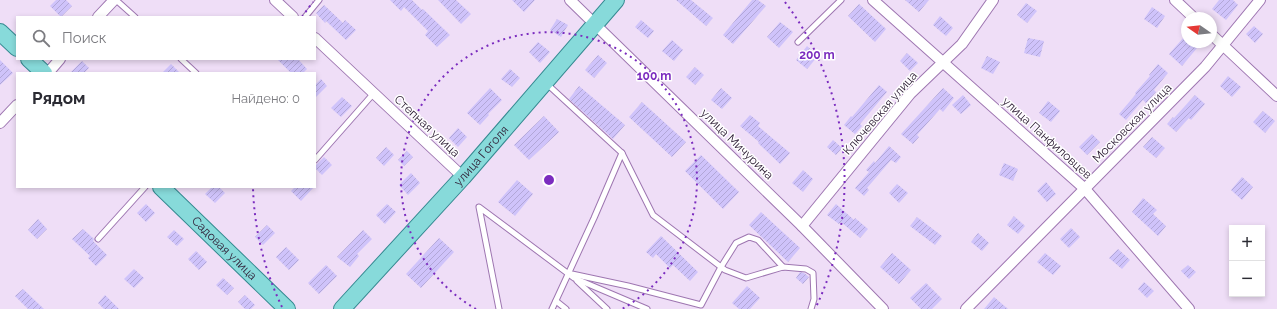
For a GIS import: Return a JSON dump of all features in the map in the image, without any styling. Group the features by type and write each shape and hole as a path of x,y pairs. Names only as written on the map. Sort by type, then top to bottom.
{"main road":[{"name":"улица Гоголя","path":"342,309 463,177 616,0"},
{"path":"0,32 16,47"},
{"path":"30,60 43,72"},
{"name":"Садовая улица","path":"162,188 287,309"}],"street":[{"path":"99,16 115,0"},
{"path":"275,0 292,16"},
{"name":"улица Мичурина","path":"570,0 802,226 883,309"},
{"name":"улица Панфиловцев","path":"873,0 1084,189 1189,309"},
{"name":"Ключевская улица","path":"802,226 910,94 962,44 993,0"},
{"path":"1175,0 1188,12"},
{"name":"Московская улица","path":"966,309 1205,67 1260,0"},
{"name":"Степная улица","path":"316,39 463,177"},
{"path":"1217,40 1277,96"},
{"path":"49,72 59,60"},
{"path":"0,123 16,106"}],"lane":[{"path":"115,0 134,16"},
{"path":"305,16 319,0"},
{"path":"798,42 841,0"},
{"path":"182,60 195,72"},
{"path":"544,82 622,153 653,215 725,270 746,278 783,267 806,269 813,273 814,299 810,309"},
{"path":"316,159 374,93"},
{"path":"552,309 622,153"},
{"path":"98,239 145,188"},
{"path":"499,309 479,207 569,274 607,309"},
{"path":"569,274 628,286 701,305 721,267 736,244 749,237 758,240 783,267"},
{"path":"574,278 647,309"},
{"path":"556,301 566,309"}],"building":[{"path":"56,0 66,0 72,6 62,16 60,16 50,6"},
{"path":"390,0 412,0 450,35 437,47 425,35 428,31 404,7 401,11"},
{"path":"438,0 456,0 471,14 461,24"},
{"path":"512,0 535,0 524,12"},
{"path":"676,0 691,0 713,18 706,26"},
{"path":"752,0 758,0 766,6 733,44 723,35"},
{"path":"905,0 929,0 919,12"},
{"path":"1219,0 1233,0 1238,5 1226,20 1212,9"},
{"path":"1026,3 1037,11 1027,23 1017,15"},
{"path":"859,4 886,29 875,42 848,16"},
{"path":"324,5 343,23 345,20 356,30 346,40 326,21 325,23 316,13"},
{"path":"1152,7 1165,16 1157,28 1144,19"},
{"path":"940,16 953,28 946,36 933,25"},
{"path":"557,19 568,25 561,37 550,30"},
{"path":"641,20 654,31 648,38 635,27"},
{"path":"780,22 793,32 779,48 767,37"},
{"path":"1254,26 1263,34 1255,43 1246,34"},
{"path":"1028,38 1044,41 1040,57 1024,53"},
{"path":"672,40 683,50 674,61 662,51"},
{"path":"1181,40 1181,48 1197,48 1182,66 1169,54"},
{"path":"538,42 550,52 540,63 529,52"},
{"path":"807,46 818,56 807,69 796,60"},
{"path":"907,53 918,63 910,71 900,61"},
{"path":"598,55 607,63 594,78 585,70"},
{"path":"987,56 1000,62 993,74 981,68"},
{"path":"0,60 13,73 0,85"},
{"path":"278,60 299,60 307,69 304,72 290,72"},
{"path":"82,61 89,68 85,72 71,72"},
{"path":"171,64 179,72 163,72"},
{"path":"1158,64 1168,73 1154,90 1156,92 1146,103 1143,100 1126,120 1119,114"},
{"path":"695,67 704,75 695,85 686,77"},
{"path":"510,69 520,78 512,87 501,79"},
{"path":"1228,76 1241,87 1232,97 1220,86"},
{"path":"321,79 327,86 316,97 316,84"},
{"path":"879,85 887,92 860,124 862,126 855,134 844,125"},
{"path":"579,86 625,125 613,139 569,99"},
{"path":"490,88 502,100 488,114 489,115 480,125 467,113"},
{"path":"721,88 732,98 722,109 711,100"},
{"path":"943,88 954,98 943,112 940,109 917,135 919,137 913,144 901,134"},
{"path":"963,95 971,105 961,114 952,105"},
{"path":"1195,95 1205,104 1191,120 1189,118 1176,132 1167,124"},
{"path":"342,97 352,106 341,117 331,108"},
{"path":"1048,101 1060,111 1051,122 1039,113"},
{"path":"642,102 686,142 672,157 629,117"},
{"path":"1263,111 1275,121 1265,133 1253,122"},
{"path":"750,115 760,123 758,126 790,153 780,164 758,143 759,142 740,126"},
{"path":"544,116 559,132 529,160 514,145"},
{"path":"458,128 467,137 458,147 449,138"},
{"path":"1092,134 1100,142 1087,155 1079,147"},
{"path":"1152,137 1165,148 1156,158 1143,147"},
{"path":"833,140 842,148 836,155 827,147"},
{"path":"889,146 901,157 896,163 891,160 867,188 869,190 864,196 855,188 869,172 866,170 874,161 875,163"},
{"path":"386,147 394,155 384,166 376,158"},
{"path":"407,151 413,157 404,166 398,160"},
{"path":"701,155 739,192 723,209 685,171"},
{"path":"324,157 332,165 322,175 316,169 316,165"},
{"path":"1004,163 1018,169 1013,181 999,175"},
{"path":"803,170 813,179 803,192 792,183"},
{"path":"411,173 420,183 408,195 399,185"},
{"path":"1242,177 1253,187 1242,200 1231,190"},
{"path":"517,180 533,194 515,216 498,202"},
{"path":"1046,182 1056,194 1047,202 1037,191"},
{"path":"897,184 908,193 899,203 889,193"},
{"path":"211,188 220,188 225,193 215,203 205,194"},
{"path":"294,188 313,188 301,201 291,191"},
{"path":"1143,198 1157,210 1153,214 1166,226 1158,236 1132,212"},
{"path":"146,204 155,213 146,222 137,213"},
{"path":"387,204 396,212 385,224 376,215"},
{"path":"836,204 854,220 855,218 868,229 860,238 841,222 839,224 827,215"},
{"path":"761,212 800,248 788,262 749,225"},
{"path":"1014,216 1025,226 1018,234 1007,225"},
{"path":"917,217 942,236 935,245 910,226"},
{"path":"38,219 47,229 37,239 28,230"},
{"path":"267,225 275,233 263,245 255,237"},
{"path":"1071,228 1080,237 1069,248 1060,239"},
{"path":"83,229 94,239 93,241 107,255 96,266 88,258 90,256 72,239"},
{"path":"174,230 184,239 177,246 167,237"},
{"path":"363,230 372,239 357,254 359,256 350,267 337,257"},
{"path":"978,233 989,243 982,251 971,242"},
{"path":"661,236 698,272 690,281 673,265 670,268 656,254 653,258 646,252"},
{"path":"439,238 454,252 421,288 406,274"},
{"path":"286,247 299,260 289,270 276,257"},
{"path":"1118,249 1130,260 1122,269 1109,258"},
{"path":"196,251 207,262 199,270 188,259"},
{"path":"892,253 911,270 899,284 880,267"},
{"path":"1045,253 1061,266 1053,275 1037,262"},
{"path":"326,265 337,276 319,294 308,283"},
{"path":"1188,265 1196,272 1189,279 1181,271"},
{"path":"134,269 144,278 134,288 124,279"},
{"path":"800,272 809,277 803,284 796,278"},
{"path":"223,278 234,288 227,295 216,285"},
{"path":"1144,282 1154,291 1147,298 1138,289"},
{"path":"926,283 942,299 932,309 921,309 910,298"},
{"path":"747,286 760,298 750,309 739,309 732,303"},
{"path":"23,289 44,309 28,309 15,296"},
{"path":"105,295 119,309 104,309 98,303"},
{"path":"245,295 255,305 251,309 245,309 238,302"},
{"path":"994,297 1008,309 984,309"}]}
